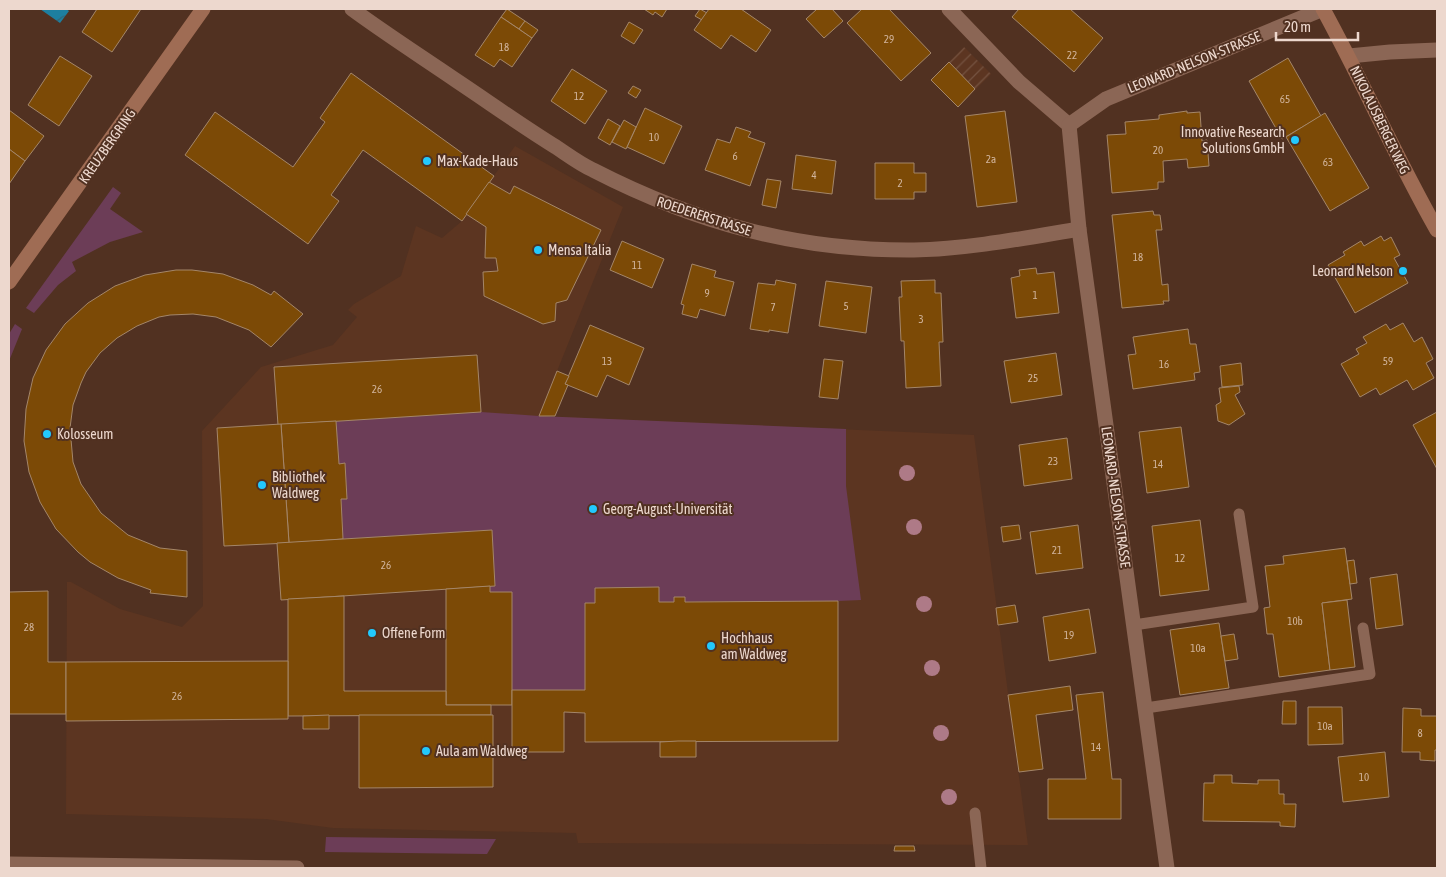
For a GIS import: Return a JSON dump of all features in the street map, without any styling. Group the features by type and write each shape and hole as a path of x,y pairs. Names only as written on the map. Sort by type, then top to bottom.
{"street":[{"name":"KREUZBERGRING","path":"9,282 203,9"},
{"name":"ROEDERERSTRASSE","path":"352,9 518,123 591,170 665,204 728,226 768,236 805,242 889,250 916,250 978,245 1079,229"},
{"path":"949,9 1019,82 1070,125"},
{"name":"LEONARD-NELSON-STRASSE","path":"1167,868 1079,229 1070,125 1106,98 1323,9"},
{"name":"NIKOLAUSBERGER WEG","path":"1323,9 1349,56 1408,179 1437,230"},
{"path":"1349,56 1437,50"},
{"path":"9,864 297,868"}],"lane":[{"path":"1134,625 1253,607 1239,514"},
{"path":"1146,708 1370,674 1363,628"},
{"path":"975,813 981,868"}],"shaded area":[{"path":"964,47 991,74 958,107 931,80"},
{"name":"Georg-August-Universität","path":"515,146 623,207 539,416 974,435 1028,845 578,843 576,833 333,828 266,819 66,814 67,582 71,582 120,609 182,627 203,606 202,431 261,367 333,345 357,317 348,310 354,304 401,276 416,226 442,238 462,221"},
{"path":"113,187 121,193 110,209 143,232 110,242 72,262 76,271 58,285 34,313 26,308"},
{"path":"15,324 22,329 9,361 9,334"},
{"path":"481,412 846,429 846,486 861,600 659,602 659,587 595,588 595,603 585,603 585,690 512,690 512,592 490,592 490,586 495,586 492,530 343,539 341,499 347,498 345,464 339,464 336,421"},
{"path":"326,837 496,839 487,854 483,854 325,852"}],"water":[{"path":"40,9 66,9 69,11 60,23"}],"building":[{"path":"97,9 141,9 112,52 82,32"},
{"path":"507,9 525,21 519,29 501,17"},
{"path":"644,9 667,9 662,17 655,12 653,15"},
{"path":"700,9 707,13 702,20 695,16"},
{"path":"709,9 741,9 771,30 756,52 731,35 721,49 694,30"},
{"path":"817,9 832,9 843,21 824,38 806,19"},
{"path":"862,9 889,9 931,53 901,81 847,23"},
{"path":"1019,9 1070,9 1103,38 1074,72 1012,17"},
{"path":"501,17 532,38 512,67 500,59 494,67 475,55"},
{"path":"525,21 538,30 532,38 519,29"},
{"path":"629,22 643,30 634,44 621,36"},
{"path":"60,56 92,76 59,126 28,105"},
{"path":"1288,58 1321,116 1282,139 1249,81"},
{"path":"949,62 975,89 958,107 931,80"},
{"path":"572,69 607,91 585,124 551,101"},
{"name":"Max-Kade-Haus","path":"351,73 494,176 462,221 363,150 331,195 339,201 308,244 185,155 215,112 293,167 325,122 320,118"},
{"path":"633,86 641,90 636,98 628,93"},
{"path":"645,108 682,126 664,164 627,147"},
{"path":"9,110 44,136 25,161 9,149"},
{"path":"1005,111 1017,202 977,207 965,116"},
{"path":"1187,111 1187,113 1200,112 1202,141 1207,140 1209,166 1188,168 1187,159 1163,161 1164,182 1158,182 1158,189 1112,193 1107,135 1126,134 1125,122 1159,119 1159,115"},
{"path":"1325,113 1369,188 1330,211 1286,137"},
{"path":"608,119 620,126 610,145 598,138"},
{"path":"624,120 636,127 626,149 612,142"},
{"path":"736,127 751,132 748,137 765,143 750,186 705,170 717,139 730,143"},
{"path":"9,149 25,161 9,184"},
{"path":"796,155 836,161 832,194 792,189"},
{"path":"875,163 914,163 914,173 926,173 926,192 914,192 914,199 875,199"},
{"path":"767,179 781,181 776,208 762,205"},
{"name":"Mensa Italia","path":"489,182 510,194 514,186 601,230 567,300 556,303 555,321 543,324 484,296 483,272 498,271 496,258 485,258 486,227 466,214"},
{"path":"1153,211 1154,215 1160,215 1162,230 1156,230 1162,285 1168,284 1169,301 1163,301 1164,304 1122,308 1112,215"},
{"path":"1381,236 1384,241 1391,237 1400,255 1394,258 1408,283 1355,313 1328,265 1345,255 1343,252 1361,241 1364,246"},
{"path":"622,241 664,259 652,288 610,270"},
{"path":"692,264 716,271 714,277 734,282 725,316 700,309 697,318 682,314 684,305 681,304"},
{"path":"1036,268 1037,274 1054,272 1059,313 1016,318 1011,278 1020,276 1019,270"},
{"name":"Kolosseum","path":"176,270 223,274 253,285 271,295 274,291 303,314 271,347 249,330 216,317 193,314 159,317 137,326 117,338 100,353 86,372 81,383 73,405 70,428 73,462 81,484 101,513 128,535 160,548 187,551 187,597 150,593 151,590 118,578 90,562 78,552 56,529 40,502 29,472 24,441 26,409 33,378 46,350 65,324 88,303 115,286 145,275"},
{"path":"776,280 796,284 788,333 750,329 758,283 775,285"},
{"path":"935,280 935,293 941,293 943,342 939,342 941,386 906,388 904,341 901,341 899,297 902,297 901,281"},
{"path":"826,281 872,287 866,333 819,326"},
{"path":"1403,323 1414,342 1422,337 1433,359 1426,363 1434,378 1413,390 1407,380 1380,395 1376,388 1360,397 1341,364 1359,354 1356,349 1367,343 1363,337 1386,324 1390,330"},
{"path":"590,325 644,348 629,385 607,375 597,397 565,384"},
{"path":"1188,329 1190,344 1196,344 1200,372 1194,373 1195,380 1133,389 1128,355 1136,354 1133,337"},
{"path":"1056,353 1062,395 1011,403 1004,361"},
{"path":"477,355 481,412 278,425 274,367"},
{"path":"824,359 843,361 838,399 819,397"},
{"path":"1241,363 1243,385 1222,387 1220,366"},
{"path":"557,371 569,376 565,384 568,385 555,416 539,416"},
{"path":"1239,386 1240,392 1235,395 1245,414 1229,425 1218,421 1216,405 1221,402 1219,388"},
{"path":"1437,412 1437,469 1413,425"},
{"path":"336,421 339,464 345,463 347,499 341,499 343,539 289,543 281,424"},
{"path":"281,424 289,543 224,546 217,428"},
{"path":"1181,427 1189,487 1147,493 1139,432"},
{"path":"1067,438 1072,479 1024,486 1019,445"},
{"path":"1200,520 1209,590 1160,596 1152,526"},
{"path":"1019,525 1021,539 1003,542 1001,527"},
{"path":"1078,525 1083,568 1036,574 1030,532"},
{"path":"492,530 495,586 281,600 277,543"},
{"path":"1345,548 1352,599 1322,603 1330,670 1279,677 1273,634 1267,634 1264,608 1270,607 1265,566 1284,564 1283,556"},
{"path":"1354,560 1357,583 1350,584 1347,561"},
{"path":"1397,574 1403,625 1376,629 1370,578"},
{"path":"490,586 490,592 512,592 512,705 446,705 446,589"},
{"name":"Hochhaus am Waldweg","path":"659,587 659,602 674,602 674,597 685,597 685,602 838,601 838,741 585,742 585,713 564,712 564,752 512,752 512,690 585,690 585,603 595,603 595,588"},
{"path":"48,591 48,662 66,662 66,714 9,714 9,592"},
{"path":"344,596 344,691 446,691 446,705 491,705 491,715 288,716 288,599"},
{"path":"1347,600 1355,667 1330,670 1322,603"},
{"path":"1015,605 1018,622 998,625 996,608"},
{"path":"1089,609 1096,653 1049,661 1043,617"},
{"path":"1219,623 1229,688 1180,695 1170,630"},
{"path":"1234,634 1238,659 1225,661 1221,636"},
{"path":"288,661 288,719 66,721 66,662"},
{"path":"1070,686 1073,710 1036,715 1043,769 1019,772 1008,695"},
{"path":"1103,692 1112,779 1121,779 1121,819 1048,819 1048,779 1086,779 1076,695"},
{"path":"1283,701 1296,701 1296,724 1282,724"},
{"path":"1308,707 1342,707 1343,744 1308,745"},
{"path":"1403,708 1421,709 1421,716 1437,716 1437,750 1435,750 1435,761 1420,760 1420,752 1402,752"},
{"path":"329,715 329,729 303,729 303,716"},
{"name":"Aula am Waldweg","path":"359,715 493,715 493,787 359,788"},
{"path":"696,741 696,757 660,757 660,742"},
{"path":"1385,752 1389,797 1343,802 1338,757"},
{"path":"1214,775 1232,775 1232,783 1258,784 1258,780 1279,780 1279,794 1284,794 1284,804 1296,804 1295,827 1280,826 1280,822 1203,821 1204,783 1214,783"},
{"path":"895,846 914,846 915,851 894,851"}],"place":[{"name":"Innovative Research Solutions GmbH","path":"1295,140"},
{"name":"Max-Kade-Haus","path":"427,161"},
{"name":"Mensa Italia","path":"538,250"},
{"name":"Leonard Nelson","path":"1403,271"},
{"name":"Kolosseum","path":"47,434"},
{"name":"Bibliothek Waldweg","path":"262,485"},
{"name":"Georg-August-Universität","path":"593,509"},
{"name":"Offene Form","path":"372,633"},
{"name":"Hochhaus am Waldweg","path":"711,646"},
{"name":"Aula am Waldweg","path":"426,751"}]}
